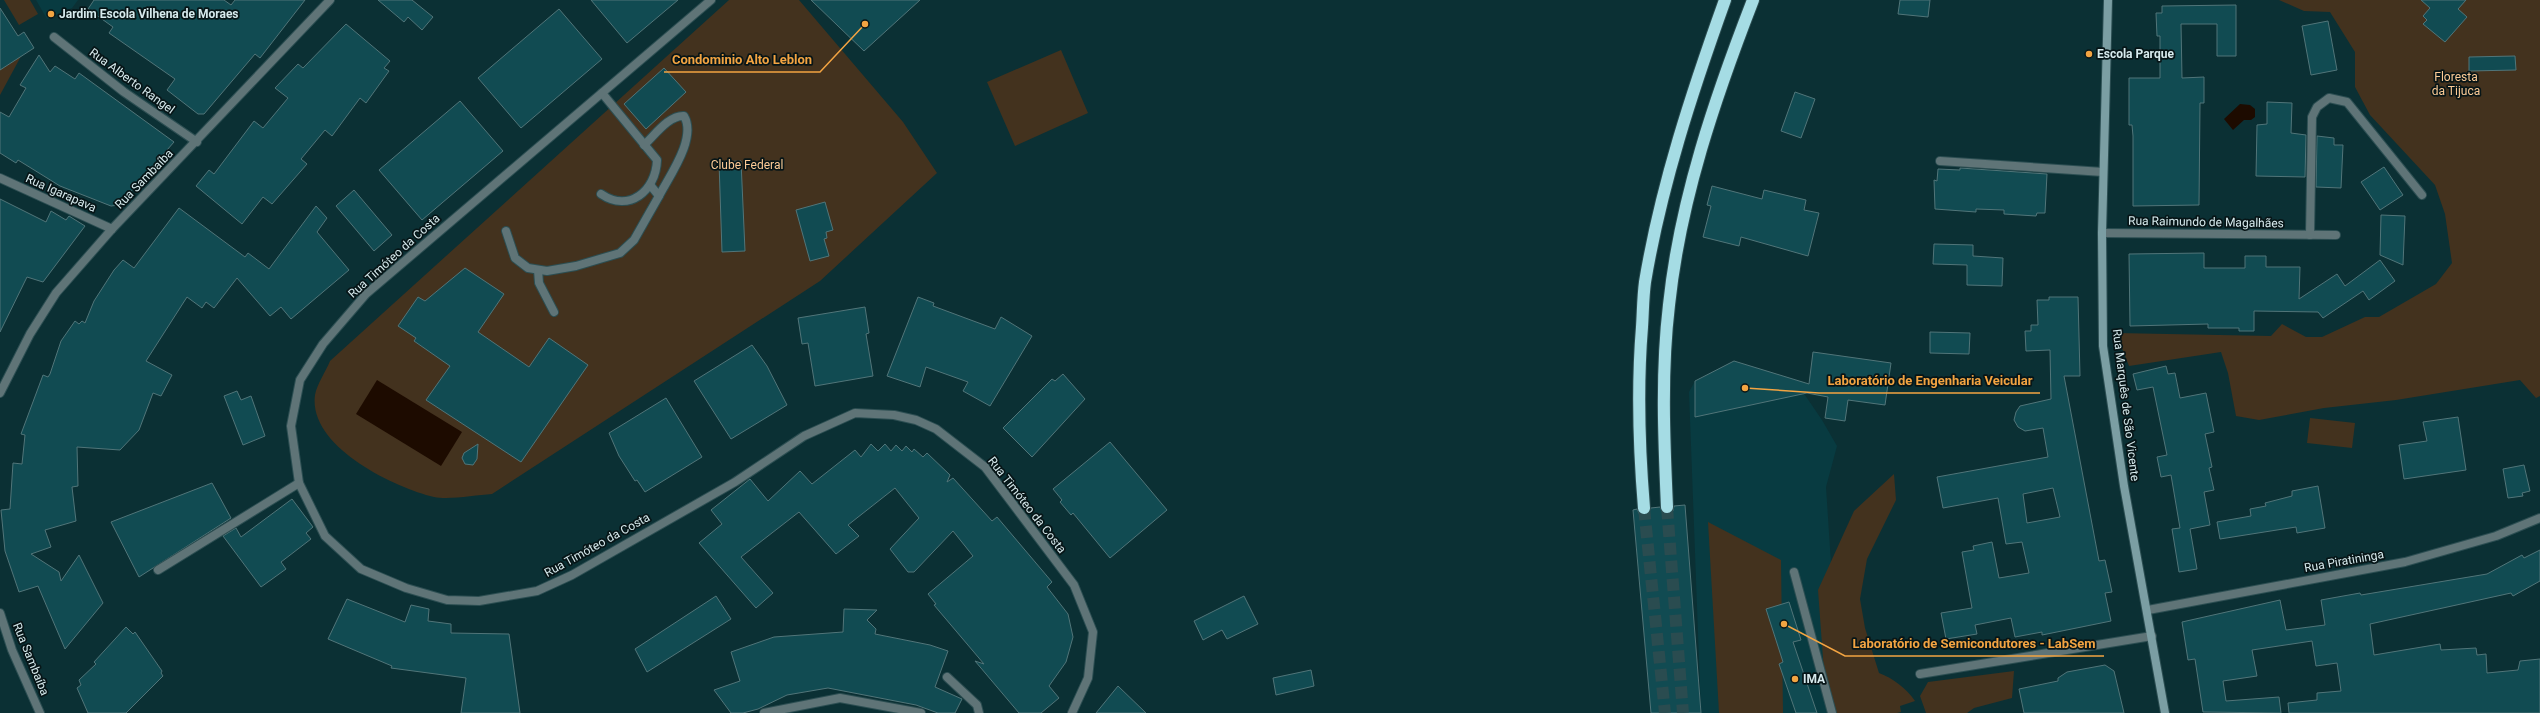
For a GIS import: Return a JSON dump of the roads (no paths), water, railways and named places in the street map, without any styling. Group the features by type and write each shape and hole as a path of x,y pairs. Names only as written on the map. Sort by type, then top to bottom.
{"highway":[{"path":"1644,508 1639,413 1640,357 1645,283 1663,199 1682,129 1725,0"},
{"path":"1667,507 1663,421 1666,344 1669,304 1678,238 1700,150 1753,0"}],"street":[{"name":"Rua Sambaíba","path":"0,393 30,334 56,293 112,229 197,142 246,86 330,0"},
{"name":"Rua Timóteo da Costa","path":"712,0 366,294 323,344 300,380 292,426 299,483 325,536 361,569 406,588 447,600 479,601 537,591 572,575 735,482 804,436 855,413 894,415 916,420 936,429 985,467 1074,585 1093,632 1088,678 1072,713"},
{"name":"Rua Marquês de São Vicente","path":"2108,0 2102,233 2103,346 2124,486 2148,610 2165,713"},
{"name":"Rua Alberto Rangel","path":"54,38 124,92 197,142"},
{"path":"601,194 610,200 622,203 636,197 651,186 657,171 657,160 602,93"},
{"path":"2310,235 2312,116 2317,107 2329,98 2347,102 2422,195"},
{"path":"506,231 515,258 528,268 538,270 576,266 620,253 634,240 659,196 687,140 688,123 684,116 677,116 669,121 644,145"},
{"path":"1940,161 2103,172"},
{"name":"Rua Igarapava","path":"0,178 112,229"},
{"path":"651,186 659,196"},
{"name":"Rua Raimundo de Magalhães","path":"2102,233 2336,235"},
{"path":"538,270 540,283 554,312"},
{"path":"158,570 299,483"},
{"name":"Rua Piratininga","path":"2148,610 2405,562 2496,536 2540,518"},
{"path":"1794,572 1832,713"},
{"name":"Rua Sambaíba","path":"0,614 12,650 40,713"},
{"path":"1920,674 2152,636"},
{"path":"947,677 977,705 979,713"},
{"path":"764,713 840,698 921,713"}],"tunnel":[{"path":"1667,507 1683,713"},
{"path":"1644,508 1665,713"}],"place":[{"name":"Jardim Escola Vilhena de Moraes","path":"51,14"},
{"name":"Condominio Alto Leblon","path":"865,24"},
{"name":"Escola Parque","path":"2089,54"},
{"name":"Laboratório de Engenharia Veicular","path":"1745,388"},
{"name":"Laboratório de Semicondutores - LabSem","path":"1784,624"},
{"name":"IMA","path":"1795,679"}],"park label":[{"name":"Floresta da Tijuca","path":"2456,84"},
{"name":"Clube Federal","path":"747,165"}]}
